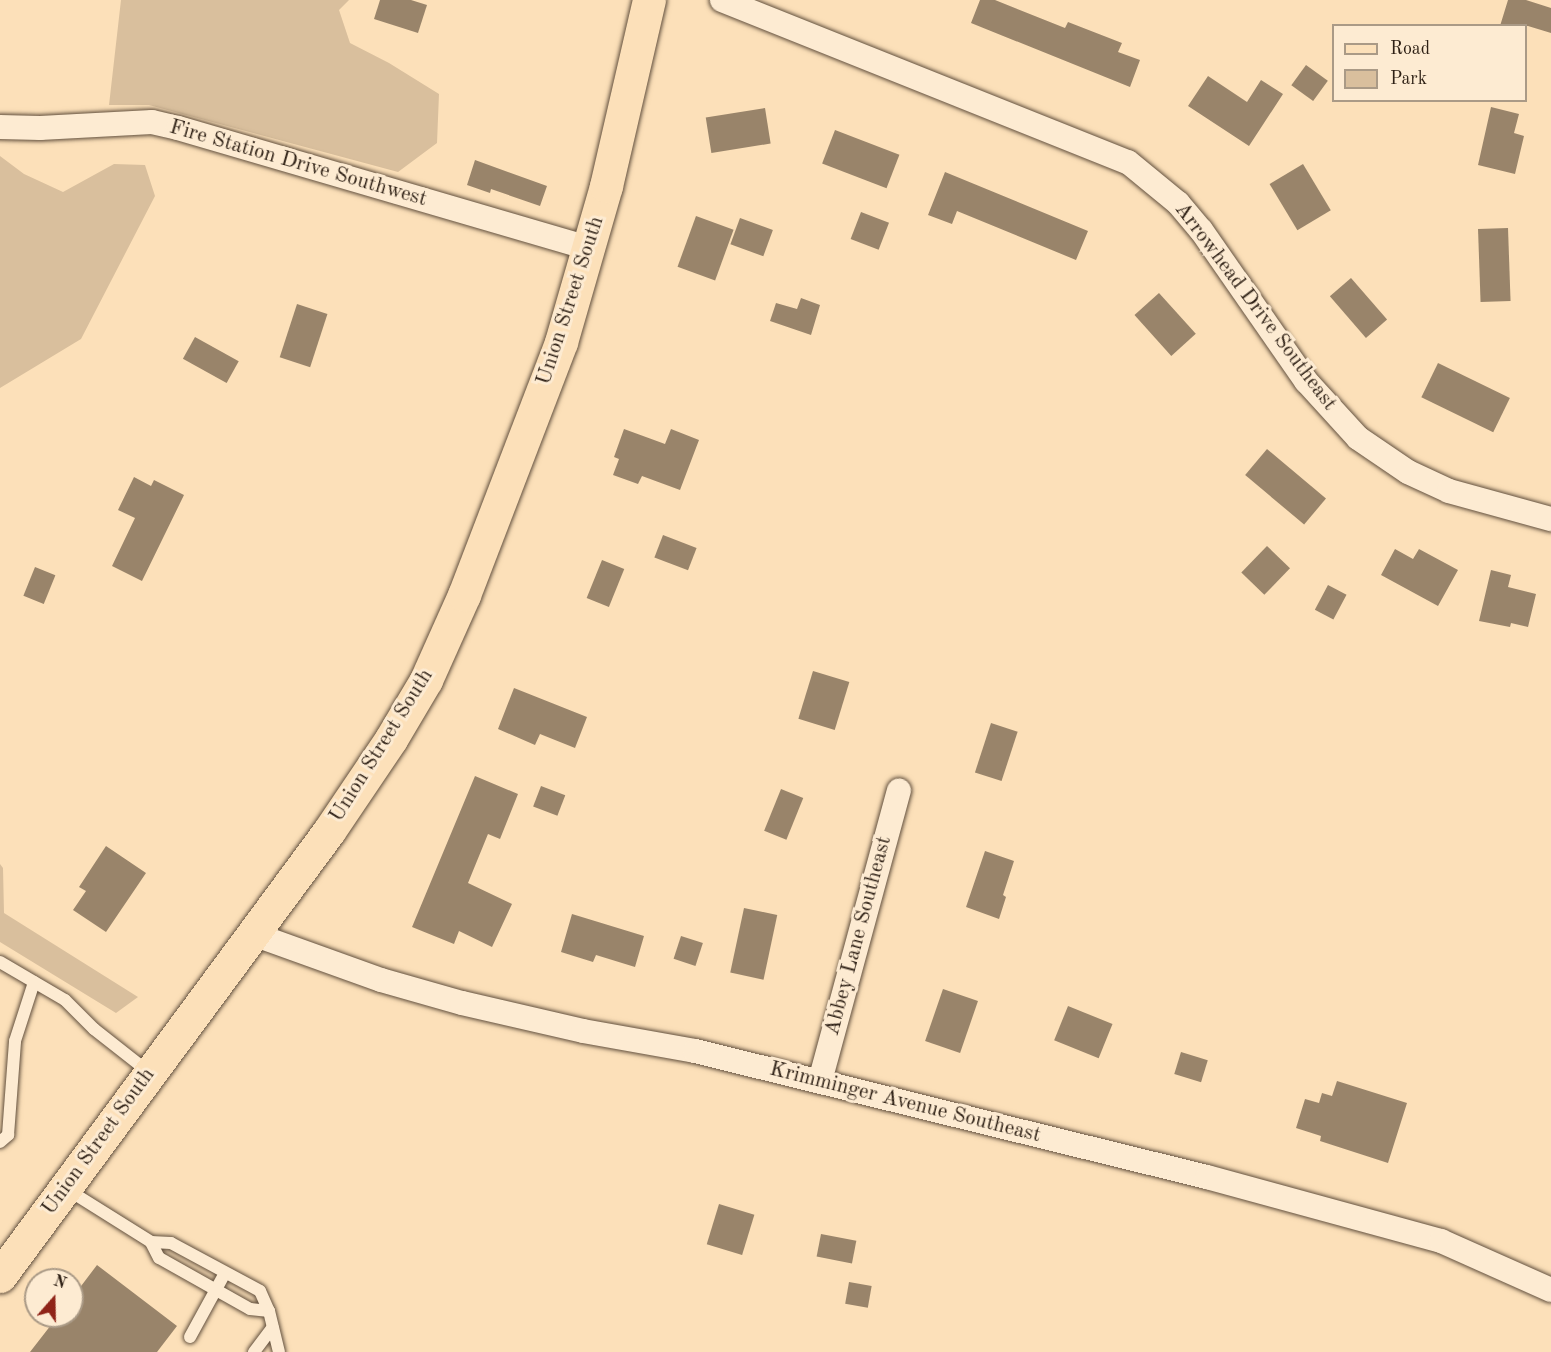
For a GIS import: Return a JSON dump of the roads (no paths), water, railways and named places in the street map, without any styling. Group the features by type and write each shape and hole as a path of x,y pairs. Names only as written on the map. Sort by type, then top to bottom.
{"main road":[{"name":"Union Street South","path":"0,1276 354,794 391,739 429,674 464,595 557,353 606,186 649,0"}],"street":[{"name":"Arrowhead Drive Southeast","path":"722,0 1128,162 1178,203 1201,230 1306,381 1358,438 1408,472 1449,491 1551,519"},
{"name":"Fire Station Drive Southwest","path":"0,128 152,122 589,248"},
{"name":"Abbey Lane Southeast","path":"820,1081 899,791"},
{"name":"Krimminger Avenue Southeast","path":"253,934 381,980 462,1003 583,1031 694,1051 820,1081 1207,1177 1441,1241 1551,1290"}],"lane":[{"path":"0,962 64,1000 94,1029 150,1073"},
{"path":"0,1142 8,1135 15,1041 34,982"},
{"path":"65,1188 151,1242 171,1243 260,1291 269,1311 279,1352"},
{"path":"151,1242 159,1258 250,1309 269,1311"},
{"path":"190,1337 225,1273"},
{"path":"254,1352 273,1327"}]}
